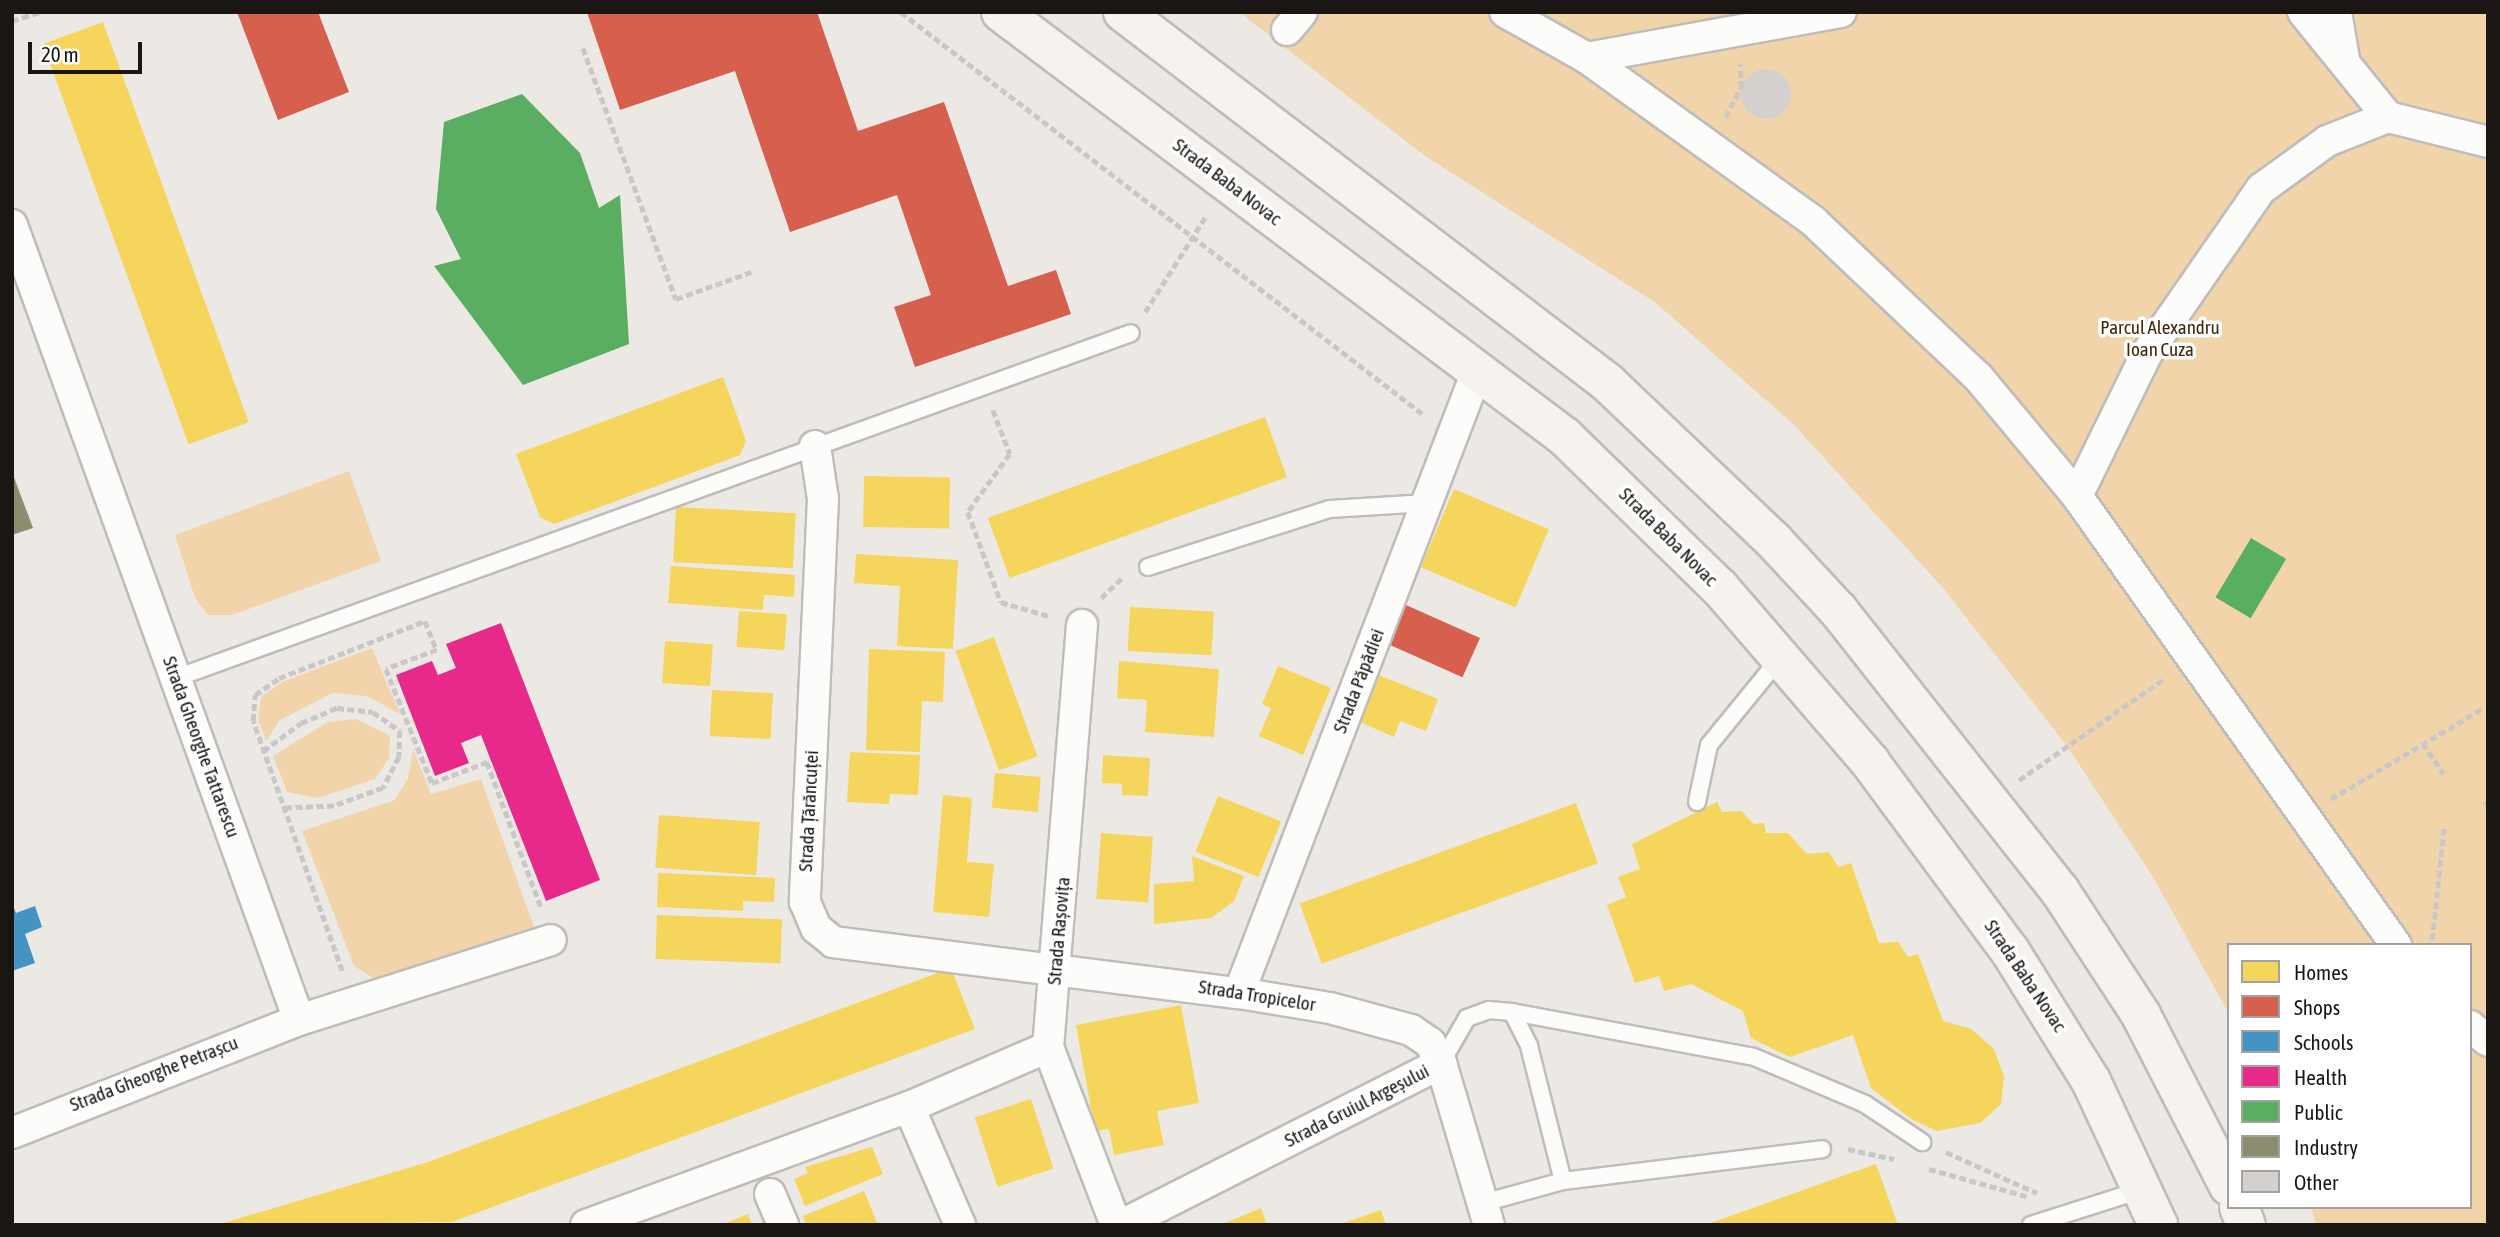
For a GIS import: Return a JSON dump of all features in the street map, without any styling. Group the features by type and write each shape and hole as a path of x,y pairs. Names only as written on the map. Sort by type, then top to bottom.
{"main road":[{"name":"Strada Baba Novac","path":"1001,12 1478,369 1641,508 1782,656 1941,854 2010,951 2091,1081 2158,1225"},
{"path":"1123,12 1608,383 1689,456 1838,610 1988,804 2060,891 2141,1015 2227,1182"}],"street":[{"path":"1504,12 1587,58 1699,135 1812,222 1978,376 2077,496 2194,658 2300,818 2394,943"},
{"path":"1587,58 1841,12"},
{"path":"2302,12 2344,59 2388,117"},
{"path":"2336,12 2344,59"},
{"path":"2077,496 2147,353 2261,189 2308,152 2388,117 2488,142"},
{"name":"Strada Gheorghe Tattarescu","path":"12,225 299,1020"},
{"name":"Strada Păpădiei","path":"1239,993 1478,369"},
{"name":"Strada Țărăncuței","path":"815,446 823,499 805,902 817,928 833,942 1056,966"},
{"name":"Strada Rașovița","path":"1083,625 1048,1047 1116,1225"},
{"path":"299,1020 551,940"},
{"name":"Strada Tropicelor","path":"1056,966 1330,1008 1411,1030 1430,1043 1441,1063"},
{"name":"Strada Gheorghe Petrașcu","path":"12,1133 299,1020"},
{"path":"2472,1028 2488,1041"},
{"path":"586,1225 664,1212 1048,1047"},
{"name":"Strada Gruiul Argeșului","path":"1122,1225 1441,1063 1486,1214"},
{"path":"909,1107 960,1225"},
{"path":"770,1194 783,1225"}],"lane":[{"path":"176,678 1131,333"},
{"path":"1148,566 1331,509 1427,503"},
{"path":"1697,802 1709,745 1782,656"},
{"path":"1441,1063 1467,1018 1489,1010 1512,1012 1754,1056 1865,1104 1922,1142"},
{"path":"1512,1012 1529,1046 1563,1181"},
{"path":"1486,1214 1563,1181 1822,1150"},
{"path":"2031,1225 2143,1189"}],"path":[{"path":"12,21 40,12"},
{"path":"901,12 1452,437"},
{"path":"1699,135 1729,114 1741,88 1728,32"},
{"path":"583,48 676,299 751,272"},
{"path":"1131,333 1228,183"},
{"path":"983,386 1010,454 968,512 1001,602 1083,625 1111,582 1148,566"},
{"path":"352,1001 253,721 255,695 279,678 425,621 436,650 386,669 432,783 487,762 551,940"},
{"path":"1988,804 2194,658"},
{"path":"263,751 301,723 337,708 373,712 400,731"},
{"path":"2300,818 2483,708"},
{"path":"400,731 410,728"},
{"path":"284,808 334,806 383,788 400,757 400,731"},
{"path":"2423,743 2444,774"},
{"path":"2432,943 2444,828"},
{"path":"1922,1142 2076,1210"},
{"path":"1822,1150 1859,1149 1910,1164"},
{"path":"1923,1167 2076,1210"}],"green space":[{"name":"Parcul Alexandru Ioan Cuza","path":"1239,12 2488,12 2488,1225 2316,1225 2312,1209 2472,1209 2472,943 2227,943 2227,1010 2153,877 2067,746 1943,588 1793,424 1656,303 1425,156"},
{"path":"349,471 381,561 232,615 208,615 195,598 175,535"},
{"path":"372,648 400,714 367,696 333,693 280,720 266,741 258,719 261,697 282,682"},
{"path":"356,719 390,736 389,758 375,779 318,798 287,792 273,756 328,722"},
{"path":"413,749 431,794 481,779 535,930 378,981 354,966 302,831 395,800 408,778"}],"building: Homes":[{"path":"103,22 249,422 189,444 43,44"},
{"path":"723,377 746,441 740,455 554,524 540,517 516,454"},
{"path":"1265,417 1287,477 1010,578 988,518"},
{"path":"864,476 950,478 949,528 863,527"},
{"path":"1454,489 1549,529 1516,607 1421,567"},
{"path":"676,507 796,513 793,568 673,562"},
{"path":"856,554 958,560 953,649 897,646 900,586 854,583"},
{"path":"671,566 795,575 794,597 764,595 763,610 668,603"},
{"path":"1130,607 1214,611 1212,655 1128,651"},
{"path":"739,611 787,614 784,650 736,647"},
{"path":"994,637 1037,756 999,770 955,651"},
{"path":"665,641 713,644 710,686 662,683"},
{"path":"869,649 945,652 943,702 922,701 920,752 866,750"},
{"path":"1119,661 1219,669 1214,737 1145,732 1147,700 1117,698"},
{"path":"1278,666 1331,688 1303,755 1259,736 1271,708 1262,704"},
{"path":"1379,675 1438,699 1426,731 1400,721 1394,737 1360,722"},
{"path":"712,690 773,693 771,739 710,736"},
{"path":"850,752 920,755 918,795 890,794 889,804 847,802"},
{"path":"1103,755 1150,758 1148,796 1122,795 1122,784 1102,783"},
{"path":"995,773 1041,777 1038,812 992,808"},
{"path":"943,795 972,798 967,862 994,864 989,917 933,912"},
{"path":"1218,796 1281,821 1259,877 1196,852"},
{"path":"1717,802 1722,812 1741,811 1754,824 1764,823 1766,833 1788,833 1807,854 1829,852 1838,867 1851,863 1879,943 1898,942 1908,957 1918,954 1943,1021 1971,1029 1994,1049 2004,1076 2001,1104 1980,1123 1937,1131 1911,1119 1871,1088 1853,1035 1790,1057 1751,1038 1743,1011 1691,984 1664,991 1659,976 1635,983 1607,905 1626,897 1618,877 1640,869 1632,844"},
{"path":"1576,803 1598,863 1322,964 1300,904"},
{"path":"659,815 760,822 756,875 655,868"},
{"path":"1101,833 1153,837 1148,902 1096,899"},
{"path":"1192,856 1244,876 1234,901 1211,918 1154,924 1154,884 1194,881"},
{"path":"658,873 775,878 774,902 743,901 743,911 657,907"},
{"path":"657,915 782,919 780,963 655,959"},
{"path":"951,968 975,1029 452,1222 217,1225 428,1162"},
{"path":"1181,1005 1199,1103 1157,1111 1164,1145 1114,1155 1109,1129 1095,1131 1076,1025"},
{"path":"1031,1099 1054,1168 997,1187 975,1117"},
{"path":"872,1147 883,1174 805,1206 794,1179 808,1173 805,1167"},
{"path":"1876,1164 1898,1225 1708,1225 1708,1224"},
{"path":"864,1191 878,1225 806,1225 803,1216"},
{"path":"1261,1208 1267,1225 1220,1225"},
{"path":"1381,1210 1386,1225 1341,1225 1341,1224"},
{"path":"748,1214 752,1225 721,1225"}],"building: Shops":[{"path":"237,12 318,12 349,92 278,120"},
{"path":"587,12 817,12 858,131 944,102 1008,286 1056,270 1071,314 915,367 894,307 931,295 897,195 790,232 735,71 620,110"},
{"path":"1406,605 1480,638 1463,677 1389,644"}],"building: Schools":[{"path":"12,903 16,913 35,906 42,927 25,934 35,963 12,971"}],"building: Health":[{"path":"501,623 600,880 546,901 481,735 461,743 469,763 435,776 396,675 432,661 438,675 456,668 446,644"}],"building: Public":[{"path":"522,94 580,153 599,208 620,195 629,344 523,385 434,266 461,259 436,209 444,122"},
{"path":"2251,538 2286,559 2251,618 2215,597"}],"building: Industry":[{"path":"12,472 33,528 12,535"}],"building: Other":[{"path":"1766,69 1784,76 1791,94 1784,112 1766,119 1748,112 1741,94 1748,76"}]}
